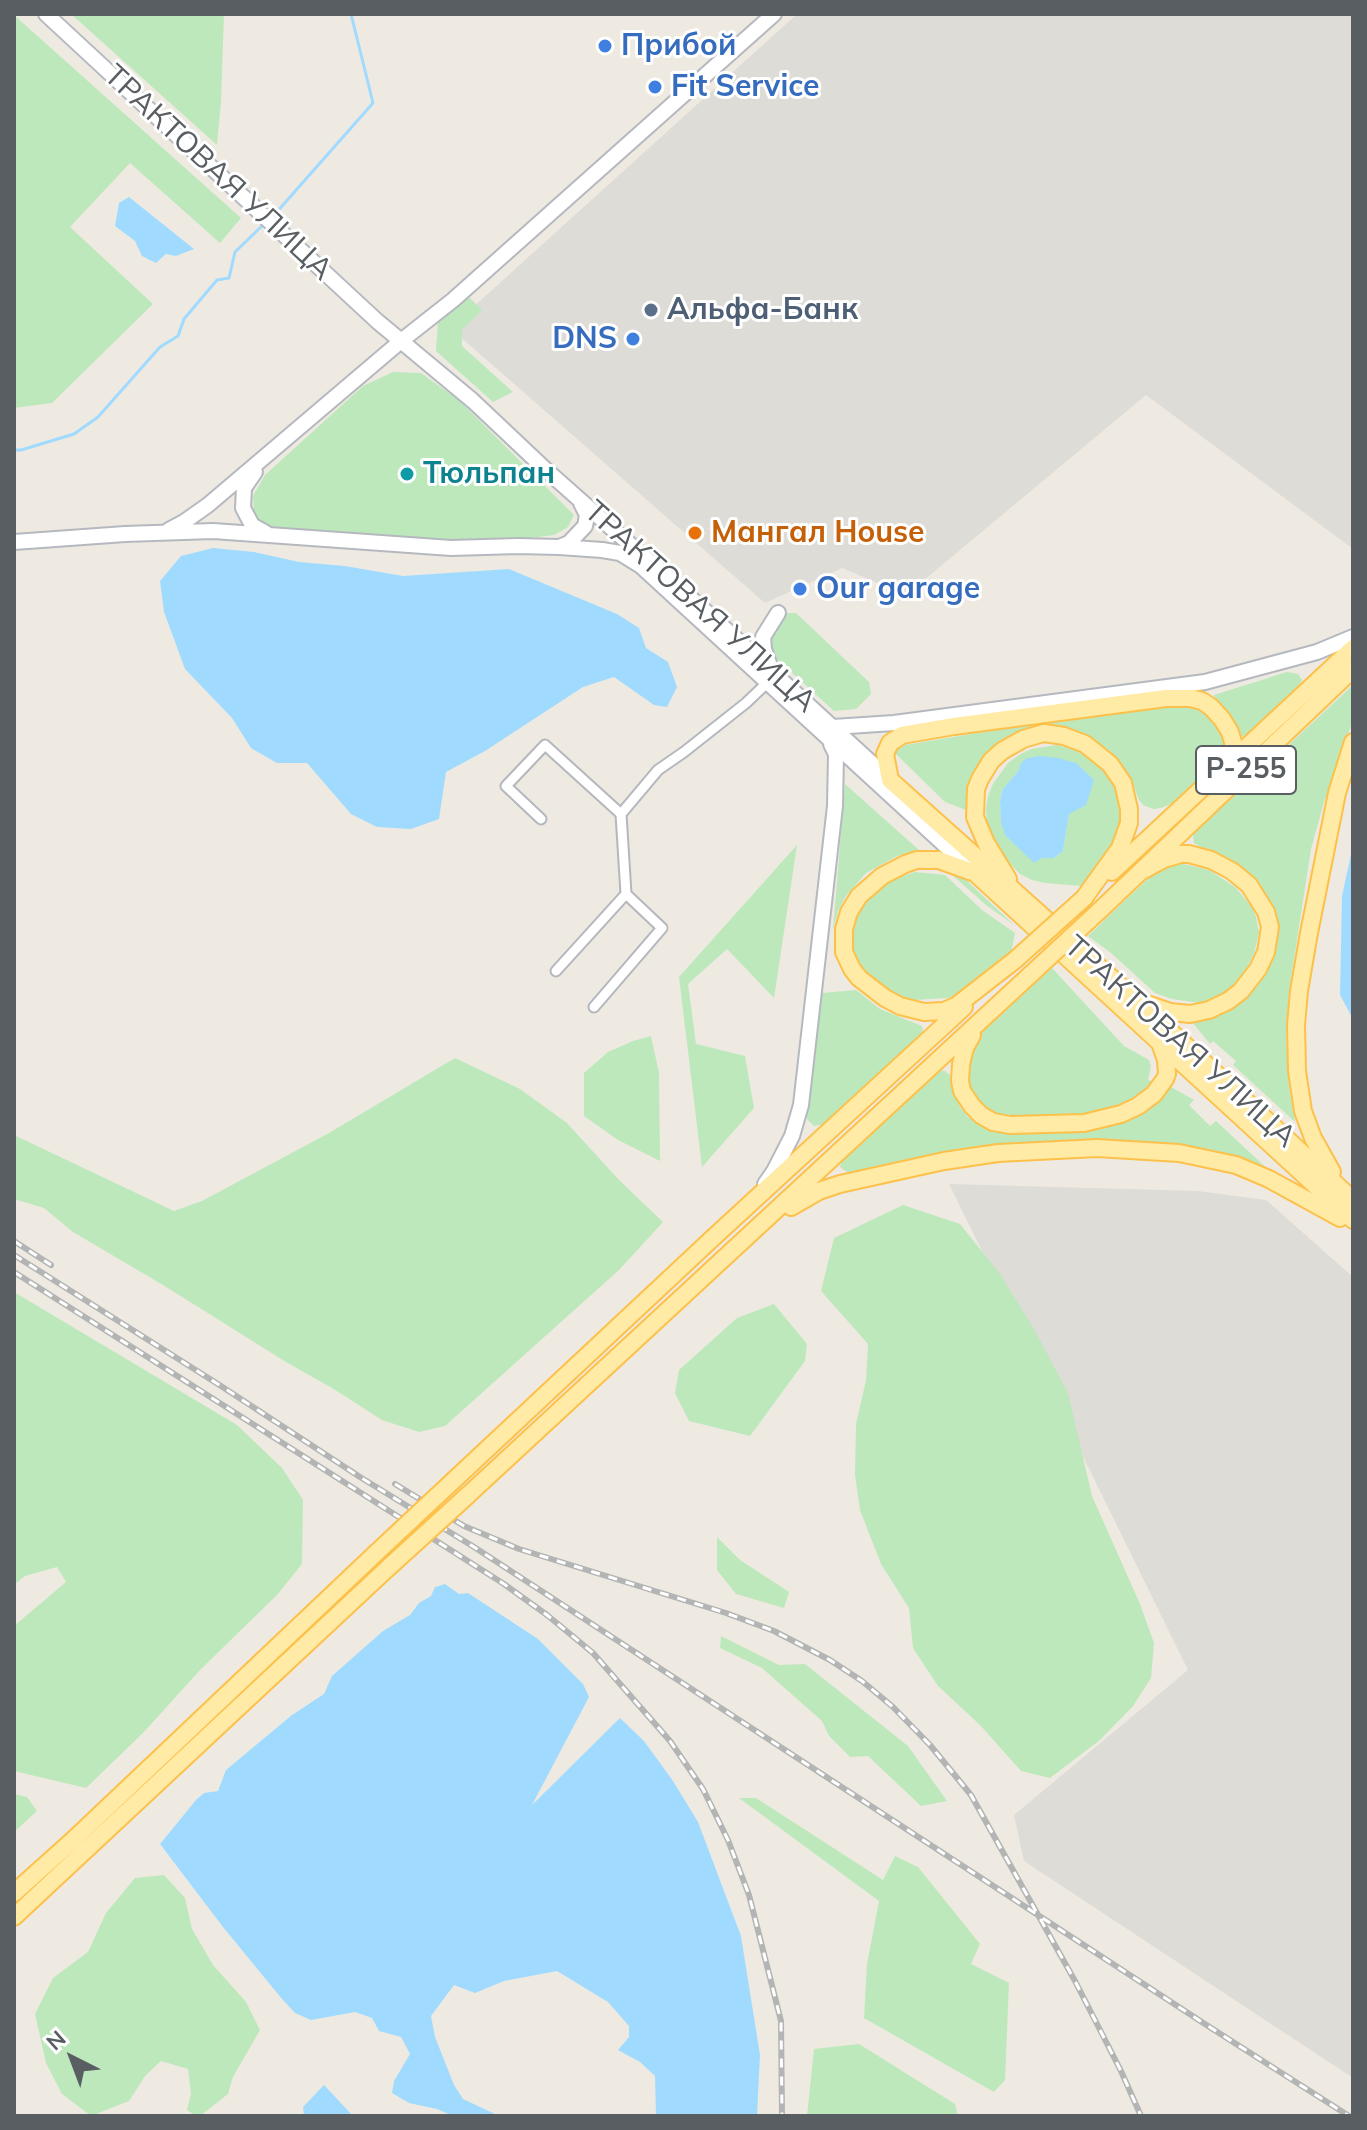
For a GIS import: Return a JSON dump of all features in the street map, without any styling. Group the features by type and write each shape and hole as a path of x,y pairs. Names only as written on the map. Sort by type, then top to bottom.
{"main road":[{"name":"ТРАКТОВАЯ УЛИЦА","path":"46,14 401,341 473,401 576,495 975,873 1353,1220"},
{"path":"157,533 190,519 453,300 774,14"},
{"path":"271,534 255,528 247,519 243,492 252,475 285,440"},
{"path":"559,547 569,543 586,524 586,513 576,495"},
{"name":"ТРАКТОВАЯ УЛИЦА","path":"14,542 213,531 451,548 518,546 614,551 641,566 770,678"},
{"path":"770,678 763,637 778,613"},
{"path":"716,1235 774,1171 800,1113 835,806 836,754 831,734 1205,682 1317,652 1353,637"},
{"path":"14,1893 716,1235 1353,648"},
{"name":"Р-255","path":"1140,872 1353,669"},
{"path":"890,780 886,749 902,735 1181,698 1207,704 1226,724 1233,749 1223,770"},
{"path":"1023,899 997,862 978,827 974,809 976,789 985,770 1002,751 1023,739 1044,733 1075,739 1094,749 1110,764 1127,792 1129,816 1125,837 1112,861 1084,898"},
{"name":"ТРАКТОВАЯ УЛИЦА","path":"831,734 890,780 1353,1199"},
{"path":"1353,742 1337,793 1309,933 1297,1011 1296,1053 1307,1124 1326,1164 1353,1199"},
{"path":"14,1917 1140,872 1181,854 1200,856 1241,877 1266,912 1270,935 1266,952 1247,985 1219,1006 1202,1012 1184,1014 1163,1010 1135,999"},
{"path":"975,873 951,863 922,859 882,876 859,896 849,912 843,938 847,960 859,978 876,994 900,1006 931,1012 956,1006 1015,960"},
{"path":"1031,974 974,1033 962,1058 962,1091 972,1106 986,1118 1004,1125 1068,1125 1102,1119 1132,1109 1150,1098 1165,1081 1167,1068 1159,1041"},
{"path":"732,1252 787,1209 819,1191 840,1184 944,1161 998,1153 1097,1148 1179,1153 1236,1165 1279,1183 1353,1227"},
{"path":"14,1882 72,1841"}],"street":[{"path":"594,1007 662,928 626,894 621,814 658,770 746,703 770,678"},
{"path":"541,819 506,786 545,745 621,814"},
{"path":"556,971 626,894"}],"shaded area":[{"path":"797,14 1353,14 1353,549 1146,395 906,595 842,568 765,603 450,328"},
{"path":"949,1184 1198,1191 1266,1200 1353,1277 1353,2078 1024,1861 1014,1815 1188,1670"}],"green space":[{"path":"71,14 224,14 217,145"},
{"path":"14,15 241,218 220,243 130,163 70,227 153,304 52,403 14,408"},
{"path":"467,295 482,310 462,330 462,346 513,392 493,402 436,351 438,321"},
{"path":"393,372 421,373 460,401 574,515 568,527 554,535 451,548 273,528 254,516 253,496 265,475 363,386"},
{"path":"786,613 796,613 869,682 871,694 856,709 834,711 769,652 770,630"},
{"path":"1287,672 1298,674 1302,680 1300,684 1248,734 1240,737 1216,703 1214,695"},
{"path":"1353,685 1353,720 1311,849 1289,992 1286,1038 1295,1122 1233,1065 1236,1061 1213,1041 1210,1044 1192,1022 1232,1009 1250,993 1267,967 1275,935 1223,860 1194,843 1193,837"},
{"path":"1187,701 1213,717 1227,742 1224,757 1176,802 1161,808 1143,805 1129,774 1110,751 1085,734 1062,728 1037,727 1008,738 971,788 966,810 945,802 895,753 905,745"},
{"path":"1057,745 1084,752 1105,769 1119,793 1122,821 1112,846 1081,886 1045,883 1020,874 997,845 987,822 988,796 993,784 1008,763 1031,749","holes":["1019,770 1069,814 1063,851 1054,858 1042,858 1001,822 1000,799 1003,789"]},
{"path":"845,784 919,850 897,856 866,873 846,896 833,930"},
{"path":"797,845 774,998 727,949 688,984 696,1044 745,1056 754,1108 702,1167 679,977"},
{"path":"1183,864 1209,870 1235,887 1252,907 1259,932 1254,954 1242,977 1223,994 1200,1003 1155,993 1088,936 1159,868"},
{"path":"915,872 945,875 982,910 1015,933 1011,953 984,977 948,998 915,1000 876,984 857,964 852,950 850,935 863,903 891,880"},
{"path":"950,873 966,880 1014,925 986,905"},
{"path":"1052,968 1124,1046 1149,1060 1148,1080 1154,1082 1139,1097 1117,1108 1091,1115 1035,1120 989,1115 970,1091 967,1076 969,1052 983,1031"},
{"path":"856,990 880,1009 922,1026 923,1031 916,1041 824,1124 814,1126 807,1119 806,1110 822,993"},
{"path":"651,1036 659,1073 660,1161 618,1140 584,1116 584,1073 608,1052"},
{"path":"455,1058 520,1089 567,1123 663,1222 619,1270 445,1426 419,1432 382,1420 73,1232 44,1208 14,1199 14,1135 174,1211 202,1201 329,1133"},
{"path":"940,1070 950,1075 960,1107 968,1117 986,1129 1012,1134 1065,1133 1114,1125 1154,1106 1171,1087 1194,1100 1189,1105 1210,1126 1216,1121 1274,1175 1251,1162 1197,1150 916,1160 855,1172 847,1172 840,1167 842,1158"},
{"path":"903,1205 960,1224 1000,1274 1034,1329 1068,1393 1092,1496 1154,1643 1151,1678 1133,1706 1100,1740 1050,1778 1021,1771 980,1725 938,1686 913,1648 909,1608 881,1564 860,1510 855,1475 856,1424 866,1380 868,1344 821,1291 834,1238"},
{"path":"14,1292 237,1425 282,1468 303,1500 302,1564 277,1595 86,1788 14,1771 14,1626 66,1582 57,1567 25,1576 14,1585"},
{"path":"774,1304 807,1344 805,1361 750,1436 689,1421 675,1393 679,1370 737,1318"},
{"path":"717,1537 740,1560 789,1592 784,1608 736,1594 717,1570"},
{"path":"721,1636 779,1665 805,1664 908,1746 947,1801 921,1806 868,1756 850,1757 829,1736 822,1721 762,1668 720,1648"},
{"path":"14,1794 27,1797 37,1811 14,1832"},
{"path":"739,1798 756,1798 883,1880 895,1856 918,1867 980,1944 971,1964 1009,1983 1005,2080 994,2092 864,2018 867,1964 879,1901"},
{"path":"164,1875 185,1898 192,1929 213,1965 246,2002 260,2030 233,2077 228,2094 200,2116 187,2110 191,2094 188,2069 161,2061 145,2076 129,2101 91,2116 62,2094 46,2063 35,2014 53,1978 88,1952 106,1913 135,1878"},
{"path":"859,2044 955,2104 958,2116 807,2116 814,2049"}],"water":[{"path":"129,197 194,249 176,256 166,254 156,263 142,256 135,241 115,226 119,203"},
{"path":"213,548 403,576 509,569 617,614 639,628 646,648 668,662 677,687 667,707 654,705 614,677 583,687 485,751 446,772 439,819 411,829 377,827 351,814 307,763 277,763 251,748 232,718 185,669 164,612 160,581 181,556"},
{"path":"1040,756 1076,763 1094,780 1086,805 1069,814 1063,851 1054,858 1042,858 1034,863 1005,835 1000,800 1003,789 1021,763 1027,758"},
{"path":"1353,845 1353,1019 1340,995 1342,896"},
{"path":"445,1584 459,1594 468,1593 538,1639 583,1684 589,1697 532,1805 620,1718 644,1741 698,1822 741,1936 760,2055 757,2116 656,2116 655,2076 640,2062 618,2050 629,2037 629,2026 608,2002 557,1971 504,1981 475,1993 454,1985 431,2016 435,2037 454,2085 463,2099 499,2116 453,2116 409,2103 392,2093 394,2081 410,2054 401,2037 379,2031 372,2018 355,2012 311,2020 295,2013 223,1927 160,1844 196,1800 204,1793 218,1791 226,1770 292,1715 324,1694 332,1676 383,1631 410,1615 419,1603 431,1596 435,1587"},
{"path":"324,2085 353,2116 304,2116 303,2107"}],"waterway":[{"path":"275,214 373,103 351,14"},
{"path":"14,450 74,434 98,417 160,347 178,336 184,319 217,280 229,278 235,252 262,226"}],"railway":[{"path":"14,1241 51,1265"},
{"path":"14,1255 474,1547 1349,2116"},
{"path":"14,1272 504,1584 593,1653 670,1741 703,1789 728,1840 749,1895 781,2021 782,2116"},
{"path":"395,1484 464,1526 519,1549 726,1613 774,1631 830,1660 893,1707 930,1745 971,1795 1075,1981 1141,2116"}],"place":[{"name":"Прибой","path":"605,46"},
{"name":"Fit Service","path":"655,87"},
{"name":"Альфа-Банк","path":"651,310"},
{"name":"DNS","path":"633,339"},
{"name":"Тюльпан","path":"407,474"},
{"name":"Мангал House","path":"695,533"},
{"name":"Our garage","path":"800,589"}]}
